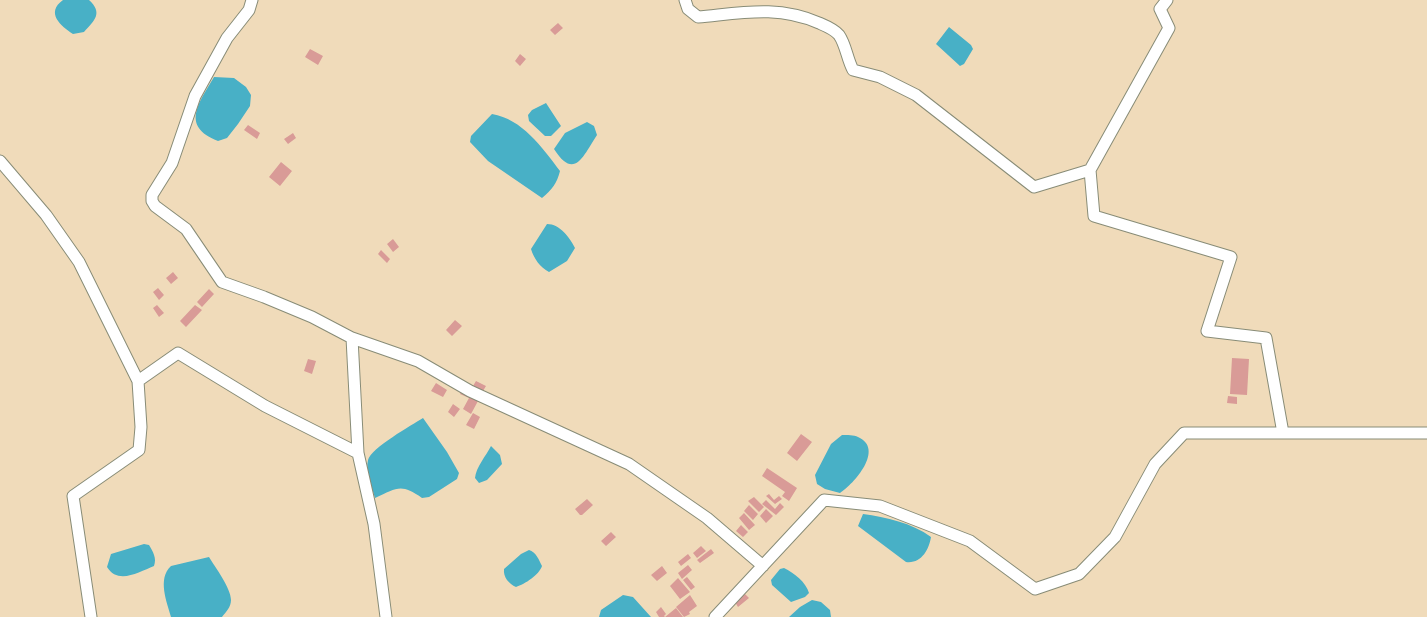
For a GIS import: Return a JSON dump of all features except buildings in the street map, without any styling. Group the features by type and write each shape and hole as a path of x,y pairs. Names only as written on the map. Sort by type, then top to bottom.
{"street":[{"path":"252,0 250,10 227,38 196,96 172,164 152,195 152,201 155,206 186,229 222,282 312,317 352,338 418,361 470,391 630,464 707,518 762,566"},
{"path":"684,0 688,8 698,17 759,11 799,16 828,27 837,33 843,42 853,70 880,77 916,96 1034,187 1090,170"},
{"path":"1167,0 1160,9 1169,28 1090,170 1094,216 1232,257 1207,331 1266,338 1283,433"},
{"path":"0,161 46,215 79,262 138,381 139,450 74,496 91,617"},
{"path":"352,338 358,453 374,524 386,617"},
{"path":"138,381 178,353 265,406 358,453"},
{"path":"715,617 824,500 880,506 970,541 1035,589 1079,574 1115,537 1155,464 1184,433 1427,434"}],"water":[{"path":"63,0 89,0 96,9 94,20 84,32 73,34 57,19 55,10"},
{"path":"949,27 971,45 973,49 964,64 960,66 936,44"},
{"path":"214,77 234,78 246,87 251,95 250,106 238,124 227,138 218,141 206,135 199,128 196,121 199,105"},
{"path":"546,103 561,126 551,136 545,136 529,121 528,115 532,110"},
{"path":"492,114 503,117 522,128 560,171 554,186 542,198 488,161 470,142 471,136"},
{"path":"587,122 594,126 597,135 583,156 578,162 573,164 561,159 554,149 565,133"},
{"path":"547,224 560,229 575,248 567,261 549,272 538,262 531,249"},
{"path":"423,418 459,473 457,479 429,497 422,498 409,490 399,489 375,498 367,469 368,460 371,455 376,449"},
{"path":"842,435 858,437 866,442 869,450 868,458 859,474 840,493 825,489 817,484 815,475 831,444"},
{"path":"491,446 500,455 502,464 487,480 479,483 475,478 476,474"},
{"path":"863,514 899,521 924,532 931,537 926,551 916,561 906,562 858,526"},
{"path":"144,544 149,545 153,553 155,558 154,566 129,576 117,575 107,567 111,554"},
{"path":"529,550 535,554 542,566 531,579 516,587 507,580 504,575 504,569 521,554"},
{"path":"209,557 230,595 231,600 228,609 222,617 171,617 164,591 167,571 171,566"},
{"path":"784,568 796,575 805,585 809,593 805,597 791,602 772,585 771,580 780,569"},
{"path":"623,595 633,597 651,617 599,617 601,610"},
{"path":"812,600 821,602 830,610 831,617 789,617 800,607"}]}
